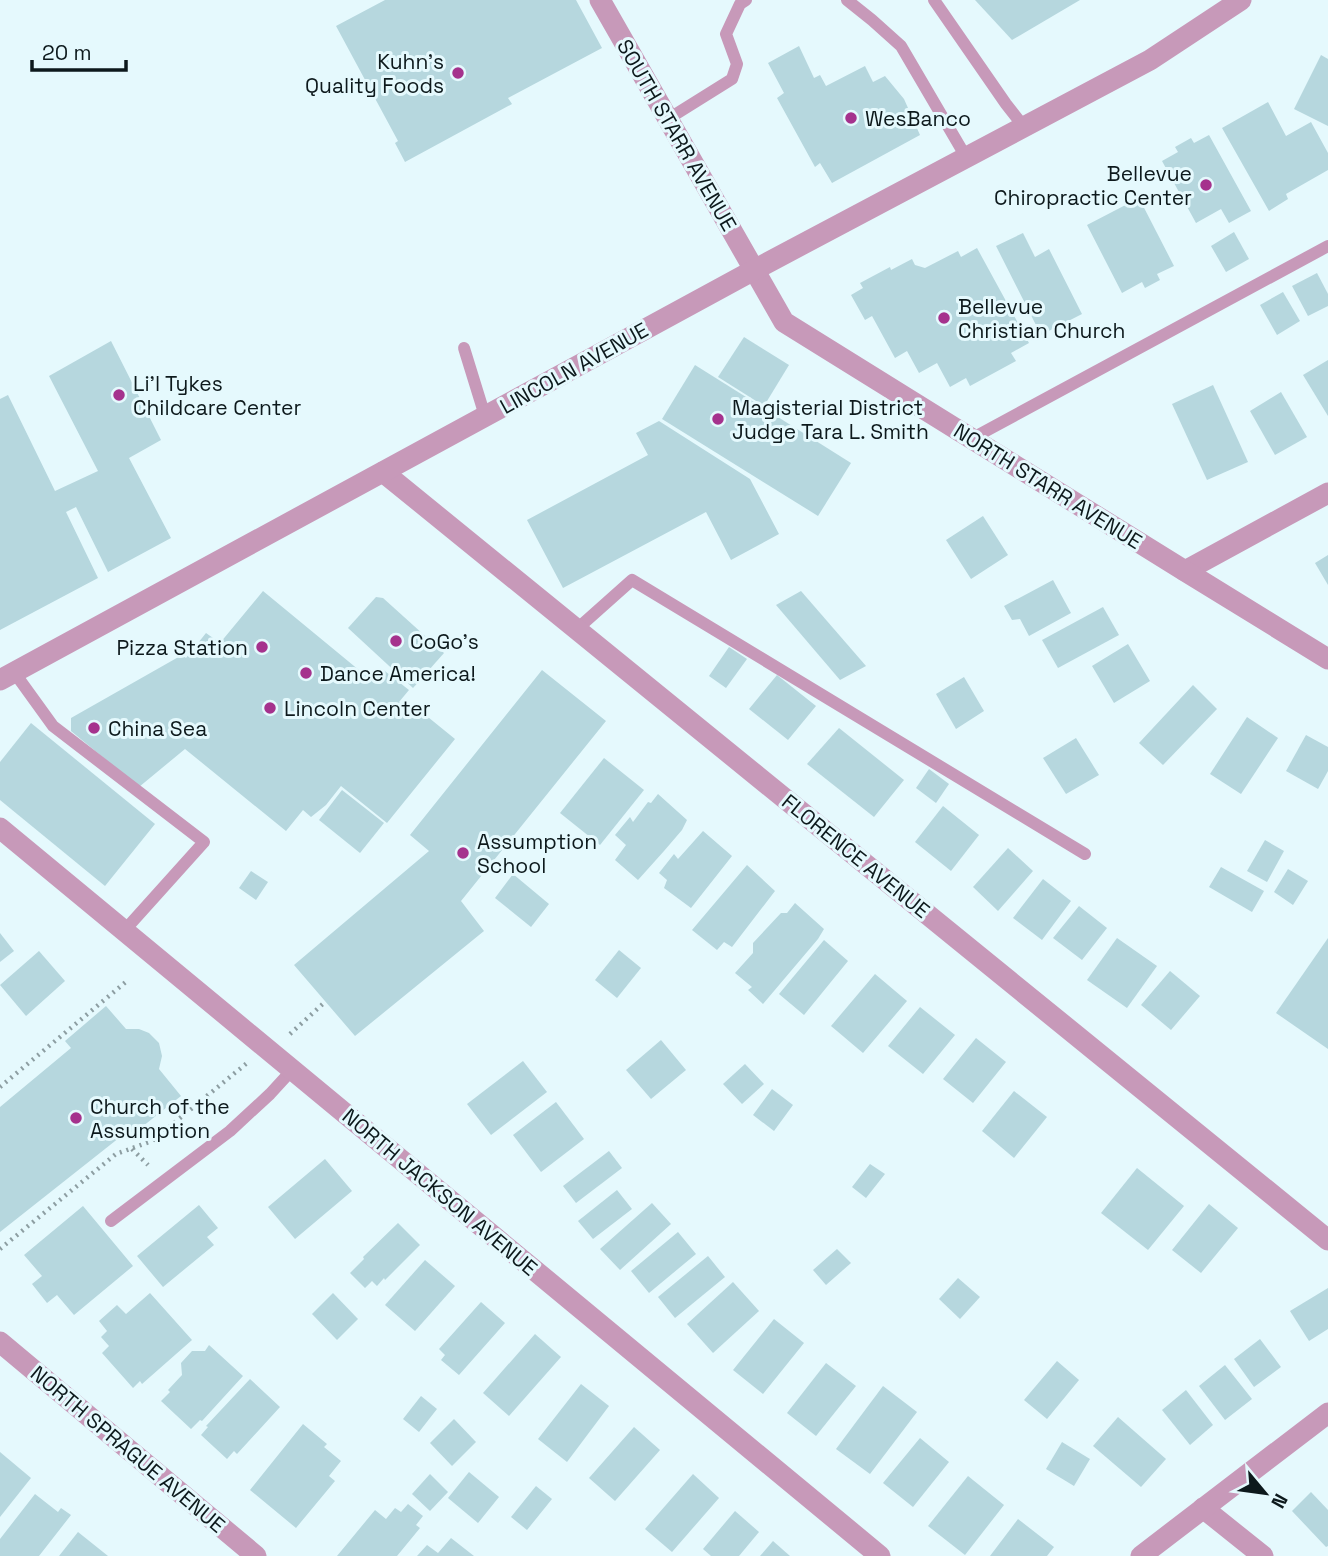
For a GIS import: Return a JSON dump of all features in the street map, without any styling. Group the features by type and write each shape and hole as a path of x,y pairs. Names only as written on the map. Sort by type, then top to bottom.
{"street":[{"name":"SOUTH STARR AVENUE","path":"600,0 754,270"},
{"name":"LINCOLN AVENUE","path":"7,676 754,270 1150,60 1241,0"},
{"name":"NORTH STARR AVENUE","path":"754,270 784,322 1328,659"},
{"name":"FLORENCE AVENUE","path":"383,472 1328,1240"},
{"path":"1185,571 1328,493"},
{"name":"NORTH JACKSON AVENUE","path":"0,828 880,1556"},
{"name":"NORTH SPRAGUE AVENUE","path":"0,1342 256,1556"},
{"path":"1141,1556 1328,1413"},
{"path":"1203,1508 1264,1556"}],"lane":[{"path":"667,119 732,79 737,64 726,34 740,4 746,0"},
{"path":"847,0 901,46 966,157"},
{"path":"934,0 1024,127"},
{"path":"971,439 1328,246"},
{"path":"464,348 485,416"},
{"path":"577,629 632,580 1084,854"},
{"path":"7,676 53,726 204,842 124,932"},
{"path":"111,1221 230,1131 292,1070"}],"path":[{"path":"0,1087 127,981"},
{"path":"311,1015 326,1001"},
{"path":"0,1249 116,1154 152,1141 265,1047"}],"building":[{"name":"Kuhn's Quality Foods","path":"385,0 576,0 602,48 508,98 512,104 405,162 395,143 398,141 336,26"},
{"path":"975,0 1080,0 1012,40"},
{"name":"WesBanco","path":"799,46 814,78 820,75 826,86 865,66 873,82 885,76 904,99 920,135 832,183 820,163 815,167 777,98 784,93 768,63"},
{"path":"1321,55 1328,59 1328,126 1294,109"},
{"path":"1268,102 1286,136 1311,122 1328,153 1328,170 1286,194 1288,199 1269,211 1222,128"},
{"name":"Bellevue Chiropractic Center","path":"1209,135 1251,211 1229,223 1221,209 1196,223 1162,161 1178,152 1175,147 1191,138 1194,143"},
{"path":"1139,198 1174,266 1157,274 1160,280 1145,288 1142,282 1122,293 1087,225"},
{"path":"1234,232 1249,259 1226,272 1211,246"},
{"path":"1023,233 1035,257 1049,249 1082,314 1041,335 996,246"},
{"name":"Bellevue Christian Church","path":"977,248 1029,343 1011,353 1016,361 970,386 966,378 950,387 937,363 919,373 907,351 895,358 872,316 865,320 851,295 863,288 860,283 890,267 891,270 912,259 915,265 925,268 958,251 961,257"},
{"path":"1317,273 1328,294 1328,306 1308,316 1292,286"},
{"path":"1283,292 1300,321 1277,335 1260,305"},
{"path":"744,337 789,365 764,406 718,377"},
{"path":"111,341 161,440 129,458 171,538 108,572 76,507 66,512 98,578 0,630 0,399 8,395 55,491 98,471 49,376"},
{"path":"1328,360 1328,416 1303,375"},
{"path":"695,365 851,463 818,516 662,419"},
{"path":"1213,385 1248,462 1207,480 1172,404"},
{"path":"1281,392 1307,437 1275,455 1250,411"},
{"path":"659,421 750,479 779,534 731,560 706,512 563,588 527,520 648,455 636,433"},
{"path":"983,516 1008,555 971,579 946,540"},
{"path":"1328,555 1328,585 1315,563"},
{"path":"1053,580 1071,613 1029,636 1020,619 1012,620 1004,606"},
{"name":"Lincoln Center","path":"263,591 371,680 381,668 409,690 399,702 419,719 423,713 455,739 387,823 341,786 326,805 311,817 303,810 286,831 185,749 139,787 71,731 71,718 182,655 186,658 206,633 220,643"},
{"path":"801,591 866,666 840,680 776,605"},
{"name":"CoGo's","path":"376,597 383,598 444,653 413,688 348,628"},
{"path":"1103,607 1119,635 1058,668 1042,640"},
{"path":"1128,644 1150,681 1114,703 1092,666"},
{"path":"729,647 747,659 726,688 709,676"},
{"name":"Assumption School","path":"542,670 606,721 461,901 484,931 355,1036 294,965 429,851 410,835"},
{"path":"777,675 816,706 788,740 749,709"},
{"path":"964,677 984,711 956,729 936,694"},
{"path":"1193,685 1217,709 1163,765 1139,743"},
{"path":"1247,717 1278,738 1241,794 1210,774"},
{"path":"31,723 155,824 105,886 0,800 0,762"},
{"path":"839,728 904,780 874,817 807,764"},
{"path":"1306,735 1328,747 1328,771 1318,789 1286,771"},
{"path":"1076,738 1099,775 1066,794 1043,758"},
{"path":"604,758 644,790 600,845 560,813"},
{"path":"929,769 949,784 936,803 916,788"},
{"path":"342,790 384,823 360,853 319,820"},
{"path":"658,794 687,820 682,830 638,880 615,860 626,845 615,835 630,817 633,822 648,802 651,803"},
{"path":"943,806 979,835 951,871 915,842"},
{"path":"703,831 732,856 691,908 664,888 667,880 659,873 674,854 678,859"},
{"path":"1265,840 1284,851 1267,882 1247,871"},
{"path":"1008,848 1033,871 998,911 973,887"},
{"path":"747,865 775,891 732,947 724,942 717,950 692,930"},
{"path":"1221,867 1264,891 1252,912 1209,887"},
{"path":"1288,869 1308,881 1293,905 1274,892"},
{"path":"251,871 268,882 256,900 239,888"},
{"path":"513,874 549,904 531,927 495,898"},
{"path":"1043,879 1071,901 1042,940 1013,918"},
{"path":"795,903 824,929 763,1004 748,990 752,987 735,973 753,953 753,943 781,913 787,913"},
{"path":"1079,906 1107,928 1082,960 1053,938"},
{"path":"0,933 14,951 0,962"},
{"path":"1117,938 1157,966 1127,1008 1087,980"},
{"path":"1328,938 1328,1049 1276,1013"},
{"path":"824,940 848,961 804,1015 779,994"},
{"path":"619,950 641,968 617,998 595,980"},
{"path":"39,951 65,981 26,1016 0,985"},
{"path":"1170,971 1200,996 1171,1030 1141,1005"},
{"path":"875,974 907,1001 863,1053 831,1026"},
{"name":"Church of the Assumption","path":"106,1006 126,1029 139,1029 149,1033 159,1043 162,1056 159,1069 181,1096 133,1134 129,1130 0,1232 0,1107 71,1048 65,1041"},
{"path":"920,1007 955,1035 923,1074 888,1046"},
{"path":"976,1038 1006,1062 973,1103 943,1079"},
{"path":"661,1040 686,1070 651,1099 626,1070"},
{"path":"523,1061 547,1092 491,1135 467,1104"},
{"path":"745,1064 764,1084 742,1104 723,1084"},
{"path":"772,1089 793,1105 774,1131 753,1115"},
{"path":"1014,1091 1047,1117 1014,1158 982,1131"},
{"path":"556,1102 584,1139 541,1172 513,1135"},
{"path":"609,1151 622,1168 576,1203 563,1186"},
{"path":"325,1159 352,1191 295,1239 268,1207"},
{"path":"870,1164 885,1174 866,1198 852,1187"},
{"path":"1137,1168 1184,1206 1148,1250 1101,1213"},
{"path":"617,1190 632,1209 593,1239 578,1221"},
{"path":"652,1203 671,1224 620,1270 600,1249"},
{"path":"1209,1204 1238,1228 1201,1273 1172,1250"},
{"path":"199,1205 218,1228 207,1237 214,1245 163,1287 137,1256"},
{"path":"83,1206 133,1266 74,1315 57,1295 47,1303 32,1284 42,1276 24,1255"},
{"path":"398,1223 420,1245 385,1280 384,1278 377,1286 372,1281 365,1288 350,1273"},
{"path":"678,1232 696,1254 649,1293 631,1271"},
{"path":"837,1249 851,1263 826,1285 813,1270"},
{"path":"708,1256 725,1277 675,1318 658,1297"},
{"path":"425,1260 455,1286 415,1331 385,1305"},
{"path":"958,1278 980,1297 960,1319 939,1299"},
{"path":"733,1282 759,1311 713,1353 687,1324"},
{"path":"1328,1288 1328,1329 1309,1341 1290,1311"},
{"path":"150,1293 192,1340 142,1384 140,1381 133,1388 102,1353 109,1346 101,1337 107,1331 99,1321 117,1305 126,1314"},
{"path":"333,1293 358,1319 337,1340 312,1314"},
{"path":"481,1302 505,1323 459,1375 441,1360 445,1355 439,1349"},
{"path":"774,1319 804,1343 763,1394 733,1370"},
{"path":"535,1334 561,1357 509,1416 483,1393"},
{"path":"1260,1339 1281,1367 1254,1387 1234,1359"},
{"path":"209,1345 243,1376 202,1421 191,1429 161,1401 182,1375 181,1363 192,1351 205,1351"},
{"path":"1057,1361 1079,1380 1047,1419 1024,1400"},
{"path":"826,1363 856,1386 816,1436 787,1413"},
{"path":"1225,1365 1252,1399 1225,1420 1199,1386"},
{"path":"250,1379 280,1407 237,1454 234,1451 227,1459 201,1435 208,1427 206,1426"},
{"path":"581,1384 609,1406 567,1462 538,1439"},
{"path":"883,1386 917,1412 870,1474 836,1449"},
{"path":"1186,1390 1213,1425 1190,1445 1162,1410"},
{"path":"421,1396 437,1409 419,1432 403,1419"},
{"path":"1118,1417 1166,1459 1141,1487 1093,1446"},
{"path":"454,1419 476,1442 452,1466 430,1443"},
{"path":"303,1424 327,1444 324,1447 341,1461 329,1476 335,1481 296,1528 250,1490"},
{"path":"634,1427 660,1450 615,1501 589,1478"},
{"path":"920,1438 949,1462 913,1507 883,1483"},
{"path":"1062,1442 1090,1459 1074,1486 1046,1469"},
{"path":"0,1452 31,1478 0,1517"},
{"path":"469,1472 499,1497 478,1523 448,1498"},
{"path":"430,1474 448,1492 430,1511 412,1494"},
{"path":"693,1474 719,1498 672,1552 645,1529"},
{"path":"968,1476 1004,1505 965,1555 928,1526"},
{"path":"536,1486 552,1499 527,1530 511,1517"},
{"path":"1311,1492 1328,1510 1326,1547 1292,1511"},
{"path":"35,1494 58,1512 61,1508 71,1515 39,1556 0,1556 0,1539"},
{"path":"408,1504 423,1516 416,1525 420,1528 397,1556 337,1556 375,1510 386,1519 395,1508 401,1512"},
{"path":"735,1511 759,1532 739,1556 711,1556 703,1549"},
{"path":"1018,1519 1054,1547 1047,1556 990,1556"},
{"path":"78,1532 108,1556 59,1556"},
{"path":"451,1538 474,1556 417,1556 427,1545 438,1553"},
{"path":"773,1541 790,1556 760,1556"}],"place":[{"name":"Kuhn's Quality Foods","path":"458,73"},
{"name":"WesBanco","path":"851,118"},
{"name":"Bellevue Chiropractic Center","path":"1206,185"},
{"name":"Bellevue Christian Church","path":"944,318"},
{"name":"Li'l Tykes Childcare Center","path":"119,395"},
{"name":"Magisterial District Judge Tara L. Smith","path":"718,419"},
{"name":"CoGo's","path":"396,641"},
{"name":"Pizza Station","path":"262,647"},
{"name":"Dance America!","path":"306,673"},
{"name":"Lincoln Center","path":"270,708"},
{"name":"China Sea","path":"94,728"},
{"name":"Assumption School","path":"463,853"},
{"name":"Church of the Assumption","path":"76,1118"}]}
